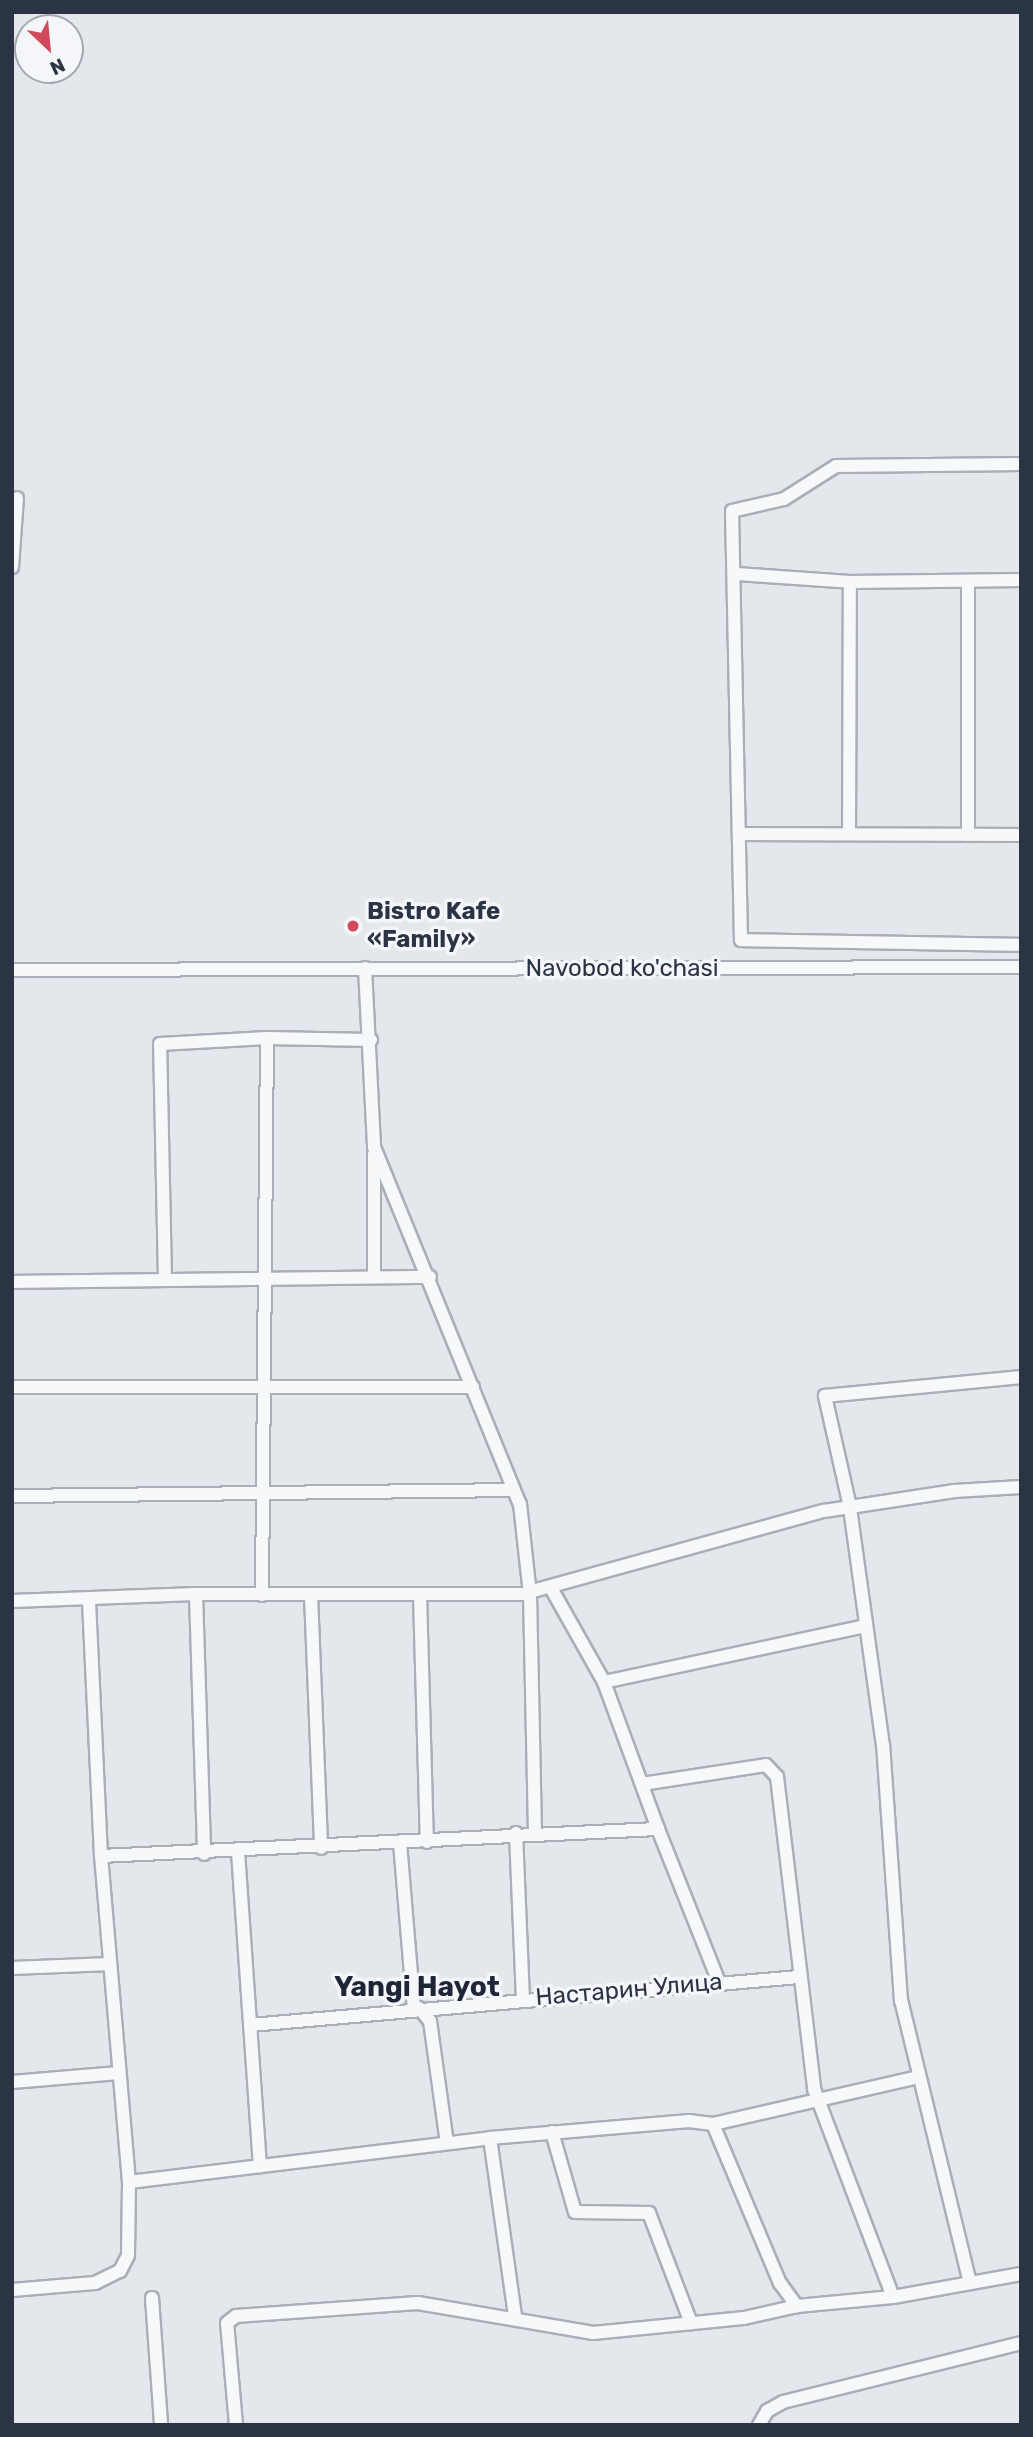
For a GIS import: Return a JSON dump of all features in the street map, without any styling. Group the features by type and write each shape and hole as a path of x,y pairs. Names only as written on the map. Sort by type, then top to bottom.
{"street":[{"path":"1021,464 836,466 784,499 732,511 737,574 742,834 741,940 1021,944"},
{"path":"12,567 18,498"},
{"path":"737,574 850,582 1021,580"},
{"path":"849,834 850,582"},
{"path":"968,582 968,835"},
{"path":"742,834 1021,835"},
{"name":"Navobod ko'chasi","path":"12,970 1021,967"},
{"path":"365,968 371,1040 374,1277"},
{"path":"165,1279 160,1044 267,1038 371,1040"},
{"path":"262,1595 266,1491 267,1038"},
{"path":"374,1147 430,1277 514,1490 530,1593 535,1834"},
{"path":"12,1283 266,1276 430,1277"},
{"path":"970,2283 901,2001 883,1746 850,1507 825,1396 1021,1377"},
{"path":"12,1387 266,1384 473,1387"},
{"path":"12,1601 196,1594 530,1593 551,1588 575,1576 850,1507 1021,1487"},
{"path":"12,1496 514,1490"},
{"path":"551,1588 604,1682 719,1982"},
{"path":"196,1594 204,1854"},
{"path":"312,1595 321,1848"},
{"path":"420,1595 427,1842"},
{"path":"12,2290 95,2283 120,2271 128,2255 129,2182 101,1856 89,1600"},
{"path":"604,1682 866,1626"},
{"path":"642,1784 766,1765 772,1769 818,2099 893,2297"},
{"path":"101,1856 204,1854 427,1842 516,1833 659,1829"},
{"path":"516,1833 523,1998"},
{"path":"400,1843 417,2008 430,2021 447,2143"},
{"path":"238,1852 260,2165"},
{"path":"12,1968 110,1964"},
{"name":"Настарин Улица","path":"251,2025 523,1998 799,1977"},
{"path":"12,2082 119,2073"},
{"path":"129,2182 490,2138 552,2132 713,2124 919,2077"},
{"path":"713,2124 780,2283 797,2306"},
{"path":"552,2132 575,2212 649,2213 691,2323"},
{"path":"490,2138 515,2317"},
{"path":"236,2425 227,2323 232,2317 418,2303 515,2317 593,2333 691,2323 797,2306 893,2297 1021,2274"},
{"path":"152,2298 161,2425"},
{"path":"759,2425 767,2411 783,2402 1021,2343"}],"place":[{"name":"Bistro Kafe «Family»","path":"353,926"}],"district":[{"name":"Yangi Hayot","path":"417,1987"}]}
